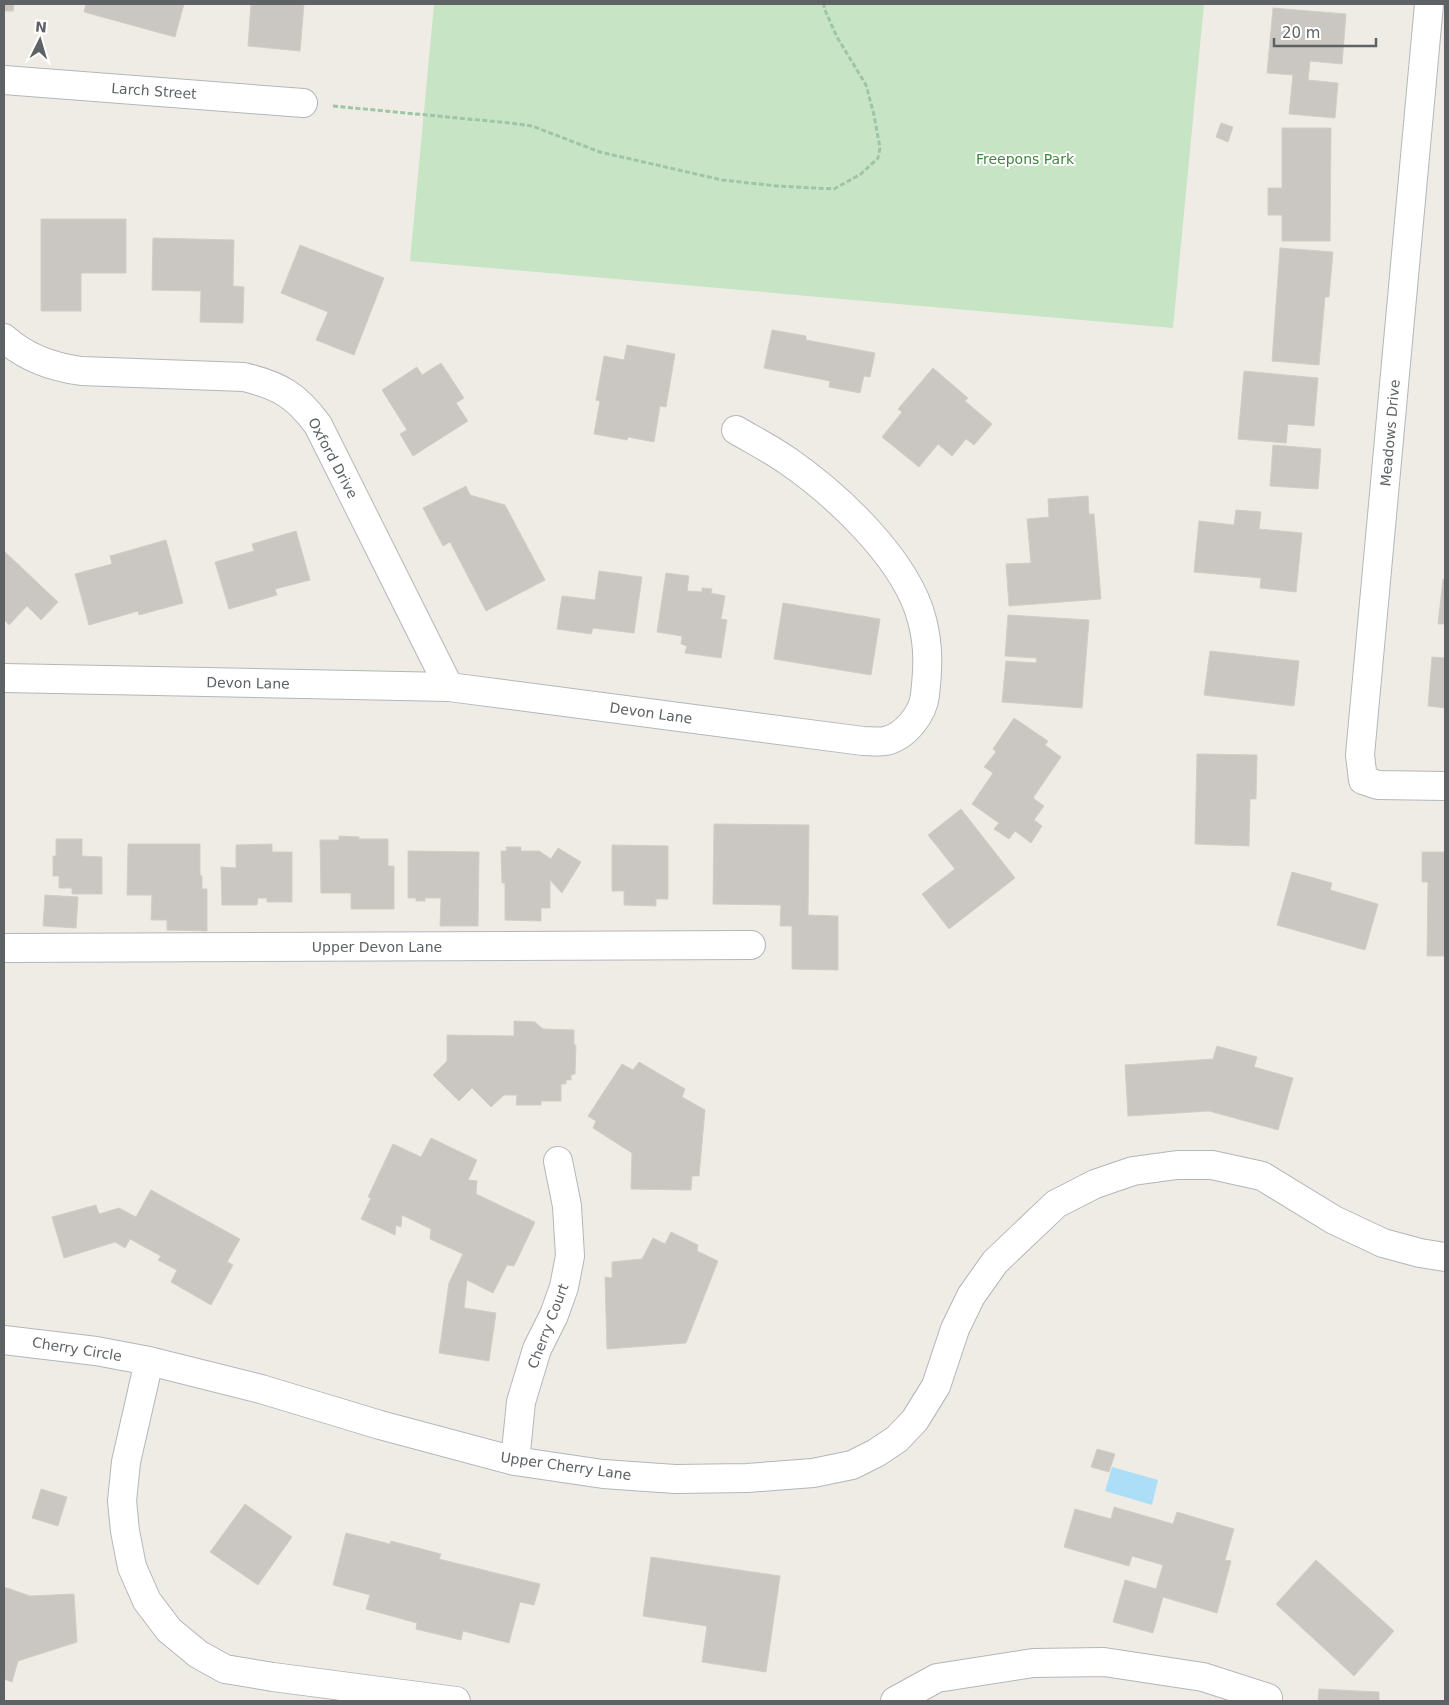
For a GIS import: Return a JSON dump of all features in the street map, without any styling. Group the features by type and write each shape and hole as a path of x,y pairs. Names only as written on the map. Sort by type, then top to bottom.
{"street":[{"name":"Meadows Drive","path":"1430,4 1360,756 1363,780 1378,784 1445,786"},
{"name":"Larch Street","path":"4,80 303,103"},
{"name":"Oxford Drive","path":"4,338 21,352 58,368 81,371 244,377 269,384 291,396 306,409 318,425 449,687"},
{"name":"Devon Lane","path":"4,678 449,687 863,741 886,741 909,729 918,716 924,700 928,663 922,619 906,580 874,539 830,494 787,460 736,430"},
{"name":"Upper Devon Lane","path":"4,948 751,945"},
{"name":"Cherry Court","path":"515,1461 521,1402 537,1349 554,1315 564,1287 570,1256 567,1206 558,1161"},
{"name":"Upper Cherry Lane","path":"149,1361 261,1389 380,1425 515,1461 603,1474 675,1479 738,1478 813,1473 852,1465 897,1439 915,1420 936,1386 955,1329 971,1296 994,1262 1056,1204 1095,1184 1133,1171 1177,1165 1212,1165 1262,1176 1334,1220 1383,1243 1420,1253 1445,1257"},
{"name":"Cherry Circle","path":"4,1340 96,1351 149,1361"},
{"path":"149,1361 126,1462 122,1501 125,1531 132,1567 147,1601 169,1630 198,1654 225,1669 456,1701"},
{"path":"895,1701 937,1678 1033,1663 1086,1662 1104,1662 1203,1677 1268,1698"}],"path":[{"path":"303,103 510,122 532,126 600,152 722,180 777,186 834,189 861,174 878,158 880,148 866,85 837,37 824,4"}],"green space":[{"name":"Freepons Park","path":"434,4 1204,4 1173,328 410,261"}],"water":[{"path":"1112,1467 1158,1480 1152,1505 1105,1491"}],"building":[{"path":"4,4 14,4 13,11 4,11"},
{"path":"86,4 184,4 175,37 84,12"},
{"path":"251,4 304,4 300,51 248,46"},
{"path":"1273,8 1346,14 1342,64 1310,61 1308,80 1338,83 1335,118 1289,114 1293,75 1267,73"},
{"path":"1221,123 1233,127 1228,142 1216,137"},
{"path":"1282,128 1331,128 1330,241 1282,241 1282,215 1268,215 1268,188 1282,188"},
{"path":"41,219 126,219 126,273 81,273 81,311 41,311"},
{"path":"153,238 234,240 233,286 244,287 243,323 200,322 201,291 152,290"},
{"path":"300,245 384,278 354,355 316,340 328,312 281,293"},
{"path":"1280,248 1333,252 1329,297 1325,297 1319,365 1272,361"},
{"path":"772,330 806,336 806,340 875,353 870,377 864,376 860,393 829,387 830,381 764,368"},
{"path":"627,345 675,354 666,407 660,406 654,442 628,437 627,440 594,434 600,401 596,400 604,356 624,360"},
{"path":"441,363 464,398 456,403 468,421 413,456 400,434 407,430 382,390 417,367 422,375"},
{"path":"933,368 968,398 965,401 992,424 974,445 966,439 952,456 938,444 919,467 882,437 902,412 898,409"},
{"path":"1244,371 1318,378 1314,426 1288,424 1286,443 1238,439"},
{"path":"1273,445 1321,449 1318,489 1270,486"},
{"path":"466,486 470,495 505,505 545,580 486,611 450,542 443,546 423,508"},
{"path":"1088,496 1089,514 1094,514 1101,599 1009,606 1006,564 1031,563 1027,519 1049,517 1048,499"},
{"path":"1236,510 1261,512 1259,529 1302,533 1296,592 1260,588 1261,578 1194,572 1199,521 1234,525"},
{"path":"296,531 310,580 275,589 277,595 229,609 215,562 254,551 252,544"},
{"path":"166,540 183,603 139,615 138,611 89,625 75,574 112,564 110,556"},
{"path":"4,551 58,602 41,620 27,606 9,625 4,619"},
{"path":"599,571 642,577 634,633 593,628 591,634 557,629 562,596 595,600"},
{"path":"666,573 689,576 687,591 702,592 702,588 712,589 711,593 725,596 721,619 727,620 721,658 685,653 687,646 681,644 682,636 657,632"},
{"path":"1443,579 1445,580 1445,624 1438,624"},
{"path":"783,603 880,619 871,675 774,659"},
{"path":"1008,615 1089,620 1082,708 1002,702 1006,661 1036,663 1037,658 1005,656"},
{"path":"1210,651 1299,661 1294,706 1204,695"},
{"path":"1432,657 1445,658 1445,708 1428,706"},
{"path":"1014,718 1048,741 1045,745 1061,757 1033,798 1044,806 1034,820 1042,826 1031,843 1015,831 1009,839 994,829 999,823 972,804 993,773 984,767 996,752 993,749"},
{"path":"1197,754 1257,755 1256,799 1250,799 1249,846 1195,844"},
{"path":"961,809 1015,878 949,929 922,894 955,869 928,835"},
{"path":"714,824 809,825 808,915 838,916 838,970 792,969 792,926 780,926 781,905 713,904"},
{"path":"339,836 359,837 359,839 388,839 388,866 394,866 394,909 351,909 351,893 321,893 320,840 339,840"},
{"path":"56,839 82,839 82,856 102,857 102,894 72,894 72,888 59,888 59,876 53,876 53,856 56,856"},
{"path":"128,844 200,844 202,889 207,889 207,931 167,930 167,920 151,920 152,895 127,895"},
{"path":"272,844 272,852 292,852 292,902 267,902 267,898 258,898 257,905 222,905 221,867 236,868 236,845"},
{"path":"612,845 668,846 668,899 656,899 656,906 624,905 624,891 612,891"},
{"path":"506,847 521,847 521,851 539,851 551,859 558,848 581,862 562,893 550,880 550,908 541,908 541,921 505,920 505,883 502,883 501,851 507,851"},
{"path":"408,851 479,852 478,926 440,926 441,898 425,898 425,901 416,901 416,898 408,898"},
{"path":"1422,852 1445,852 1445,956 1427,956 1428,882 1422,882"},
{"path":"1292,872 1332,883 1330,890 1378,904 1365,950 1277,925"},
{"path":"45,895 78,897 76,928 43,926"},
{"path":"514,1021 535,1022 543,1029 574,1030 574,1045 576,1045 575,1074 571,1075 571,1080 566,1080 566,1084 561,1084 561,1101 541,1101 541,1105 516,1105 517,1095 504,1095 491,1107 472,1088 459,1101 433,1075 447,1061 447,1035 514,1036"},
{"path":"1217,1046 1257,1057 1254,1067 1293,1078 1278,1130 1209,1111 1128,1116 1125,1065 1213,1059"},
{"path":"639,1062 685,1089 682,1097 705,1110 699,1176 692,1176 691,1190 631,1189 632,1153 593,1128 596,1121 588,1116 622,1064 633,1070"},
{"path":"431,1138 477,1160 468,1180 477,1181 476,1194 535,1222 514,1266 507,1265 493,1293 467,1280 464,1308 496,1313 489,1361 439,1353 449,1283 463,1254 430,1239 431,1229 402,1215 401,1227 396,1225 395,1235 361,1219 371,1198 368,1197 393,1144 421,1157"},
{"path":"151,1190 240,1239 227,1262 233,1265 211,1305 171,1282 177,1270 158,1260 161,1256 130,1239 125,1248 115,1242 64,1258 52,1217 96,1205 99,1214 119,1208 136,1217"},
{"path":"671,1232 698,1245 697,1251 718,1261 686,1343 607,1349 605,1277 612,1278 612,1262 642,1259 653,1238 665,1244"},
{"path":"1097,1449 1115,1454 1109,1472 1091,1467"},
{"path":"41,1489 67,1497 58,1526 32,1518"},
{"path":"245,1504 292,1537 258,1585 210,1552"},
{"path":"1114,1507 1173,1524 1177,1512 1234,1529 1225,1560 1231,1561 1217,1613 1163,1597 1153,1633 1113,1622 1125,1580 1156,1589 1163,1565 1132,1556 1129,1566 1064,1547 1075,1509 1111,1519"},
{"path":"346,1533 390,1544 391,1541 441,1554 439,1559 540,1584 534,1605 520,1602 509,1643 463,1631 461,1640 416,1629 417,1623 366,1609 370,1595 333,1585"},
{"path":"651,1557 780,1576 766,1672 702,1662 707,1626 643,1616"},
{"path":"1316,1560 1394,1631 1354,1676 1276,1604"},
{"path":"4,1587 30,1596 74,1594 77,1642 18,1661 12,1682 4,1679"},
{"path":"1319,1689 1379,1692 1379,1701 1318,1701"}]}
